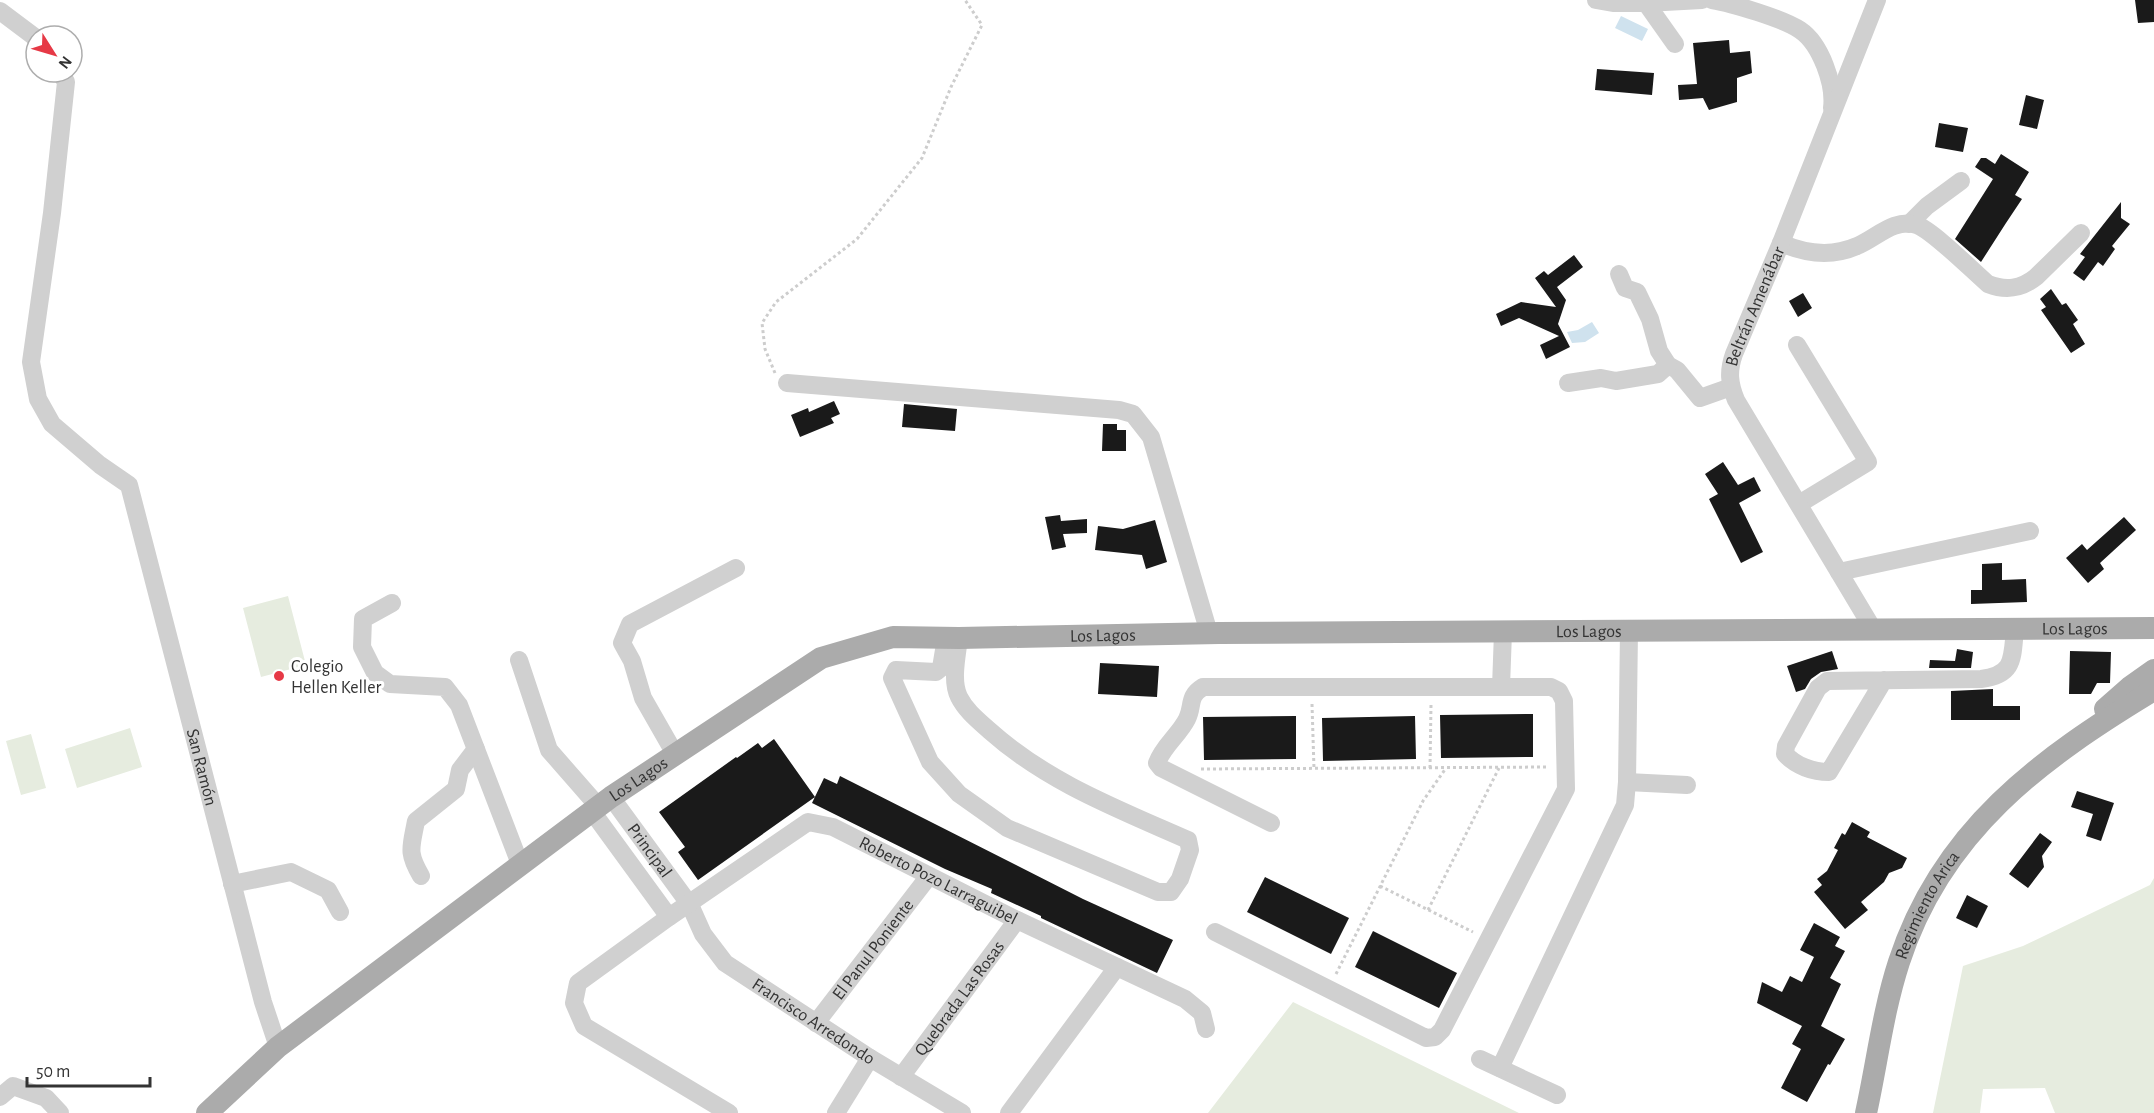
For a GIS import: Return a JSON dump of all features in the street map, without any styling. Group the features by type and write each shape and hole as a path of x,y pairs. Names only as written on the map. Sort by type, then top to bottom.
{"main road":[{"name":"Los Lagos","path":"207,1113 278,1047 600,804 821,658 893,637 1209,633 2153,629"},
{"name":"Regimiento Arica","path":"2069,747 2108,705 2154,670"},
{"name":"Regimiento Arica","path":"1866,1113 1899,964 1912,926 1930,890 1957,849 1989,812 2027,778 2154,690"}],"street":[{"path":"1596,0 1613,3 1702,0"},
{"path":"1712,0 1780,21 1803,31 1825,66 1833,97 1832,116"},
{"name":"Beltrán Amenábar","path":"1873,629 1736,400 1731,387 1730,366 1832,116 1876,0"},
{"path":"1646,3 1675,44"},
{"path":"0,11 24,29"},
{"name":"San Ramón","path":"66,84 51,224 31,362 38,399 52,424 100,465 129,485 263,1002 278,1047"},
{"path":"1909,224 1927,206 1961,181"},
{"path":"1781,243 1803,251 1838,252 1860,245 1893,225 1909,224 1928,231 1988,284 2004,289 2029,283 2080,233"},
{"path":"1618,274 1625,288 1637,292 1650,318 1659,351 1668,365 1677,370 1700,398 1731,387"},
{"path":"1797,345 1868,462 1798,504"},
{"path":"1568,383 1601,378 1616,381 1658,374 1668,365"},
{"path":"782,379 1119,410 1133,414 1151,437 1209,633"},
{"path":"1839,572 2030,531"},
{"path":"675,754 643,698 632,660 622,643 630,624 736,568"},
{"path":"392,603 363,619 362,647 375,674 390,684 445,687 459,705 520,864"},
{"path":"1884,680 1829,772 1817,772 1791,761 1785,754 1786,746 1818,688 1827,681 1996,677 2012,663 2015,629"},
{"path":"1500,1068 1625,805 1628,782 1629,631"},
{"path":"1501,687 1503,632"},
{"path":"952,638 958,696 971,714 1002,741 1036,767 1067,785 1188,840 1190,850 1180,879 1171,892 1158,892 1007,828 959,794 941,775 930,762 892,678 896,670 936,672 940,668 952,638"},
{"path":"519,660 549,750 600,804"},
{"path":"1215,932 1426,1038 1435,1037 1442,1030 1566,789 1564,701 1559,691 1551,687 1203,687 1192,698 1186,722 1161,753 1157,763 1161,768 1180,778 1271,823"},
{"path":"421,876 411,859 416,821 456,789 460,770 476,749"},
{"path":"1628,782 1688,784"},
{"name":"Principal","path":"600,804 690,905"},
{"name":"Principal","path":"600,804 669,917"},
{"name":"Roberto Pozo Larraguibel","path":"729,1113 584,1026 574,1004 578,983 669,917 690,905 808,822 833,827 1017,920 1185,999 1202,1013 1206,1029"},
{"path":"232,884 291,872 328,890 340,912"},
{"name":"El Panul Poniente","path":"816,1023 929,876"},
{"name":"Francisco Arredondo","path":"690,905 703,934 725,963 870,1058 962,1113"},
{"name":"Quebrada Las Rosas","path":"901,1077 1017,920"},
{"path":"1009,1113 1117,967"},
{"path":"836,1113 870,1058"},
{"path":"1480,1059 1557,1095"},
{"path":"0,1096 13,1086 46,1098 60,1113"}],"path":[{"path":"782,379 765,349 762,323 776,302 857,239 922,158 951,87 982,25 965,0"},
{"path":"1312,687 1314,769"},
{"path":"1430,768 1432,687"},
{"path":"1180,778 1186,769 1565,766"},
{"path":"1329,989 1423,801 1446,768"},
{"path":"1428,910 1499,768"},
{"path":"1380,886 1488,939"}],"shaded area":[{"path":"288,596 306,665 261,677 243,608"},
{"path":"130,728 142,767 77,788 65,749"},
{"path":"31,734 46,788 21,795 6,741"},
{"path":"2154,878 2154,1113 2055,1113 2045,1088 1983,1089 1980,1113 1933,1113 1963,966 2023,946 2150,885"},
{"path":"1293,1002 1519,1113 1208,1113"}],"water":[{"path":"1621,16 1648,29 1642,41 1615,28"},
{"path":"1592,322 1599,333 1585,342 1572,343 1567,332 1578,330"}],"building":[{"path":"2135,0 2154,0 2154,22 2138,23"},
{"path":"1729,40 1730,53 1750,51 1752,73 1737,78 1737,102 1709,110 1703,98 1679,100 1678,85 1697,84 1693,43"},
{"path":"1597,69 1654,73 1652,95 1595,90"},
{"path":"2026,95 2044,100 2037,129 2019,125"},
{"path":"1939,123 1968,128 1963,152 1935,147"},
{"path":"2001,154 2029,172 2015,195 2022,199 1981,262 1955,239 1993,179 1975,167 1981,158 1986,158 1995,164"},
{"path":"2121,202 2121,218 2130,224 2112,246 2115,249 2103,266 2098,262 2084,281 2073,273 2085,257 2080,254"},
{"path":"1574,255 1583,267 1557,287 1566,300 1558,324 1570,347 1546,359 1540,345 1559,336 1519,318 1501,326 1496,314 1521,302 1556,307 1535,278 1544,271 1548,275"},
{"path":"2051,289 2062,305 2066,303 2078,320 2073,324 2085,344 2071,353 2041,310 2046,307 2040,299"},
{"path":"1803,293 1812,308 1798,317 1789,301"},
{"path":"834,401 840,414 831,418 834,423 800,437 791,415 808,408 809,412"},
{"path":"904,404 957,409 955,431 902,427"},
{"path":"1103,424 1117,424 1117,430 1126,430 1126,451 1102,451"},
{"path":"1723,462 1738,485 1754,477 1761,491 1739,503 1763,552 1741,563 1709,499 1718,494 1705,474"},
{"path":"1060,515 1061,521 1087,519 1087,533 1063,534 1066,547 1052,550 1045,517"},
{"path":"2124,517 2136,530 2100,563 2104,569 2088,583 2066,558 2082,544 2087,550"},
{"path":"1155,520 1167,562 1146,569 1142,555 1095,550 1098,526 1123,529"},
{"path":"2002,563 2002,580 2026,579 2027,602 1971,604 1971,590 1982,590 1982,564"},
{"path":"1957,649 1973,652 1971,668 1929,668 1930,660 1955,661"},
{"path":"1832,651 1838,669 1821,672 1811,679 1805,689 1796,692 1787,666"},
{"path":"2070,651 2111,652 2110,683 2097,683 2091,694 2069,694"},
{"path":"1100,663 1159,666 1157,697 1098,694"},
{"path":"1993,689 1993,706 2020,706 2020,720 1951,720 1951,691"},
{"path":"1533,714 1533,757 1441,758 1440,715"},
{"path":"1296,716 1296,759 1204,760 1203,717"},
{"path":"1415,716 1416,759 1323,761 1322,718"},
{"path":"774,739 815,797 698,880 678,852 685,847 659,812 758,743 762,748"},
{"path":"840,776 1083,899 1173,940 1157,973 991,893 992,889 945,869 812,803 824,778 837,784"},
{"path":"2077,791 2114,803 2101,841 2086,836 2093,814 2071,807"},
{"path":"1852,822 1870,832 1867,837 1907,858 1902,868 1889,873 1884,882 1861,902 1868,910 1845,929 1814,892 1822,885 1817,879 1827,871 1838,850 1834,848 1842,833 1845,835"},
{"path":"2040,833 2052,842 2042,856 2044,867 2028,888 2009,874"},
{"path":"1265,877 1349,918 1331,954 1247,912"},
{"path":"1967,895 1988,906 1977,928 1956,918"},
{"path":"1814,923 1840,937 1835,946 1845,951 1830,978 1841,984 1821,1026 1845,1039 1807,1102 1781,1088 1801,1049 1792,1044 1802,1026 1757,1003 1762,982 1782,992 1790,976 1802,982 1814,957 1800,950"},
{"path":"1373,931 1457,973 1439,1008 1355,967"}],"place":[{"name":"Colegio Hellen Keller","path":"279,676"}]}
